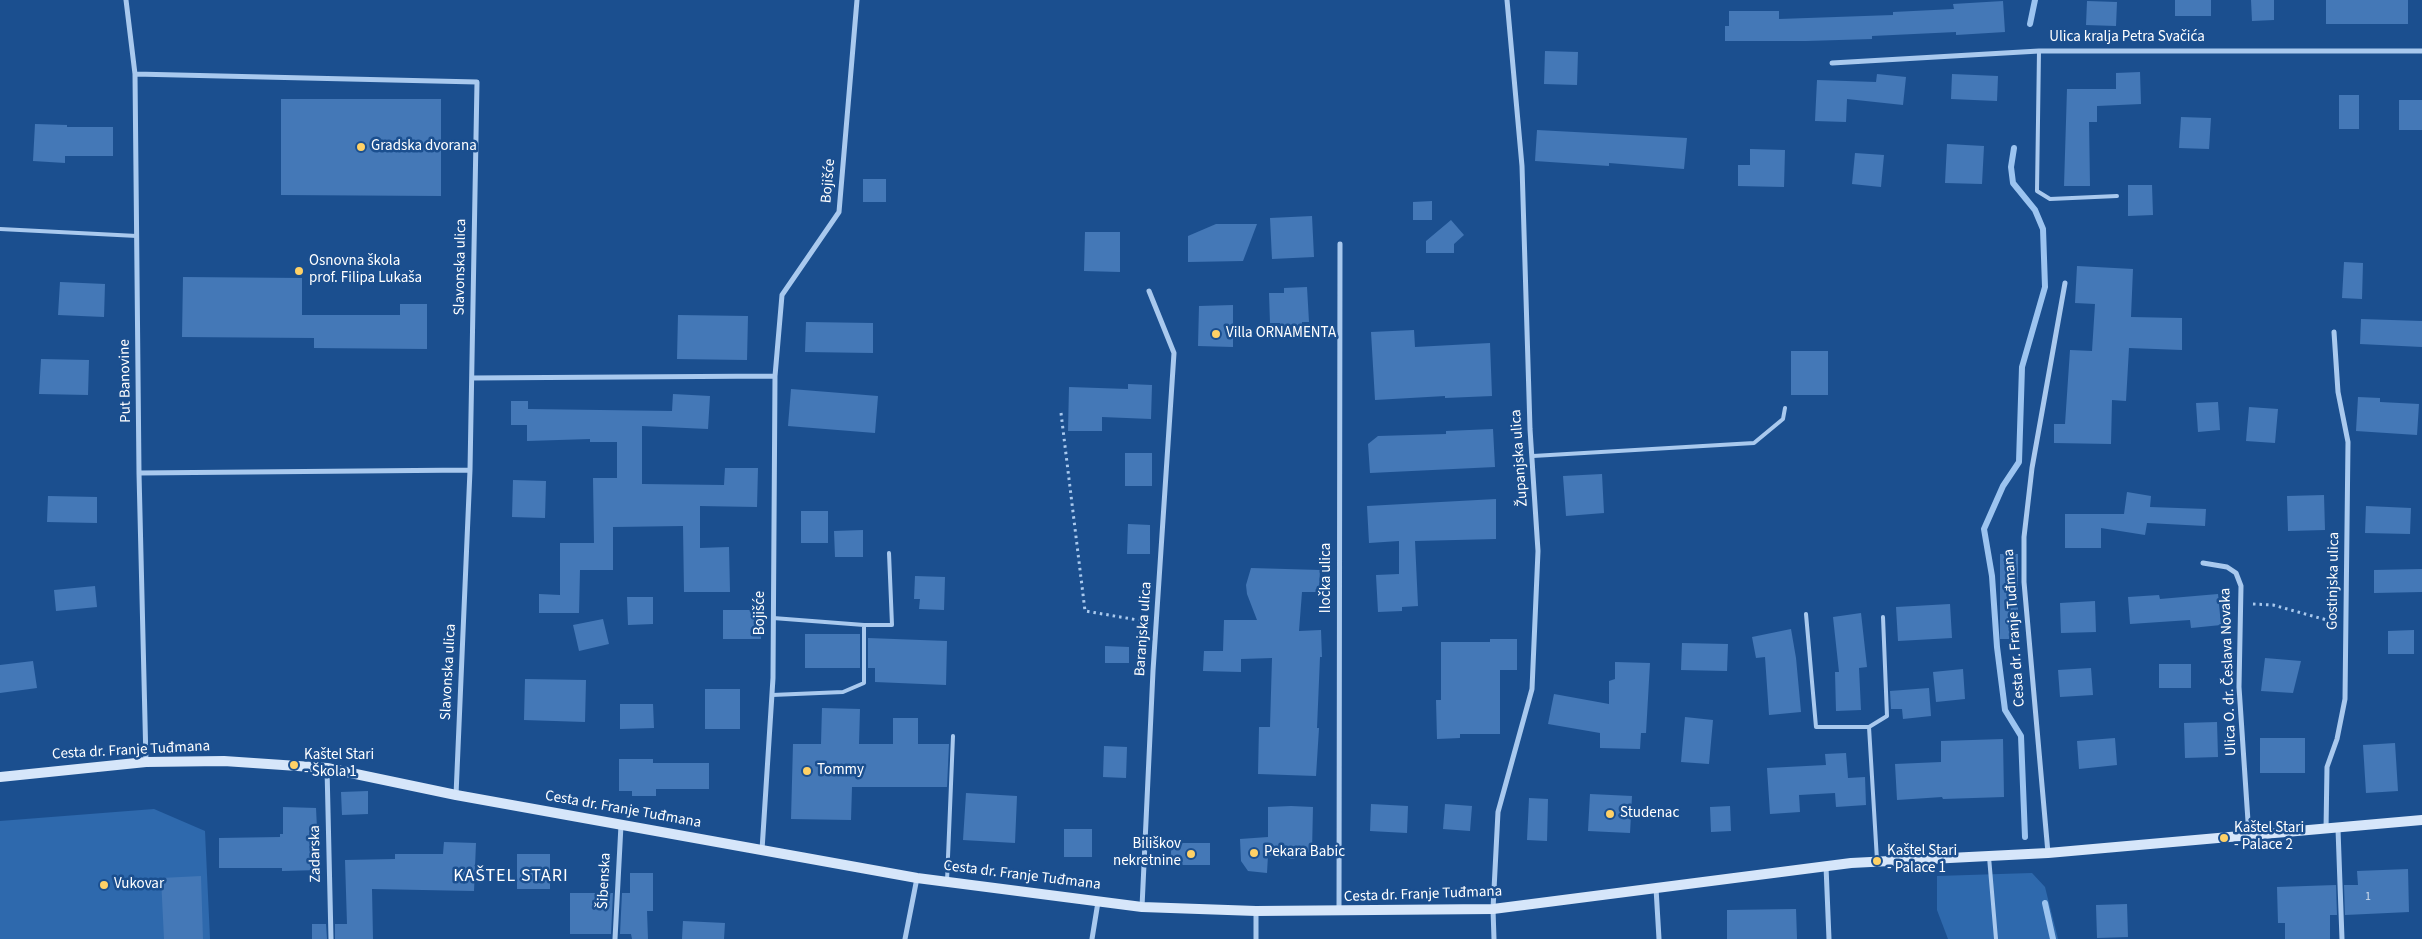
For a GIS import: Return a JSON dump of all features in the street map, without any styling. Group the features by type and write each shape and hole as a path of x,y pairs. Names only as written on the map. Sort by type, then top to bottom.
{"main road":[{"name":"Cesta dr. Franje Tuđmana","path":"0,777 146,762 224,761 327,768 456,795 917,878 1142,907 1256,911 1340,912 1493,909 1877,861 2048,853 2338,829 2422,820"}],"street":[{"name":"Put Banovine","path":"126,0 135,74 139,473 146,762"},
{"name":"Bojišće","path":"762,850 772,695 775,376 782,295 839,212 857,0"},
{"name":"Županjska ulica","path":"1494,939 1493,909 1498,812 1532,689 1538,551 1529,419 1522,166 1507,0"},
{"name":"Ulica kralja Petra Svačića","path":"1832,62 2039,51 2422,51"},
{"name":"Slavonska ulica","path":"135,74 477,82 470,470 456,795"},
{"name":"Iločka ulica","path":"1340,244 1340,912"},
{"name":"Cesta dr. Franje Tuđmana","path":"2048,853 2024,582 2024,537 2032,468 2065,283"},
{"name":"Baranjska ulica","path":"1142,907 1174,353 1149,291"},
{"name":"Gostinjska ulica","path":"2326,830 2327,767 2337,739 2345,699 2348,442 2338,392 2334,332"},
{"path":"472,378 775,376"},
{"path":"139,473 470,470"},
{"name":"Ulica O. dr. Česlava Novaka","path":"2203,564 2227,567 2236,573 2241,586 2239,687 2249,836"},
{"name":"Zadarska","path":"327,768 331,939"},
{"name":"Šibenska","path":"615,939 621,825"},
{"path":"2338,829 2342,939"},
{"path":"1826,866 1829,939"},
{"path":"905,939 917,878"},
{"path":"1656,888 1659,939"},
{"path":"1092,939 1098,901"},
{"path":"1256,911 1256,939"}],"lane":[{"path":"2039,51 2038,191 2050,199 2117,196"},
{"path":"0,229 137,236"},
{"path":"1533,456 1754,443 1783,419 1785,408"},
{"path":"773,618 864,625 892,625 889,553"},
{"path":"1806,614 1816,727 1868,727 1887,716 1883,617"},
{"path":"772,695 843,692 864,683 864,625"},
{"path":"1868,727 1877,861"},
{"path":"947,882 953,736"},
{"path":"1988,856 1996,939"}],"path":[{"path":"1061,413 1085,611 1157,623"},
{"path":"2242,603 2274,605 2322,617 2345,626"}],"shaded area":[{"name":"Vukovar","path":"154,809 205,831 210,939 0,939 0,821"},
{"path":"2032,873 2045,887 2058,939 1948,939 1937,910 1937,876"}],"building":[{"path":"2175,0 2211,0 2211,16 2175,16"},
{"path":"2251,0 2274,0 2274,20 2252,21"},
{"path":"2326,0 2408,0 2408,24 2326,24"},
{"path":"2003,1 2005,32 1956,35 1956,32 1872,36 1872,39 1725,41 1725,26 1729,26 1729,11 1779,11 1779,19 1893,15 1893,12 1954,9 1953,4"},
{"path":"2087,1 2117,2 2116,26 2086,25"},
{"path":"1545,51 1578,52 1577,85 1544,84"},
{"path":"2140,72 2141,104 2097,106 2097,122 2089,122 2090,186 2064,186 2067,89 2116,89 2116,73"},
{"path":"1877,74 1906,77 1903,105 1847,99 1846,122 1815,121 1817,80 1876,82"},
{"path":"1952,74 1998,76 1997,101 1951,99"},
{"path":"2339,95 2359,95 2359,129 2339,129"},
{"name":"Gradska dvorana","path":"281,99 441,99 441,196 281,195"},
{"path":"2399,100 2422,100 2422,130 2399,130"},
{"path":"2181,117 2211,118 2209,149 2179,148"},
{"path":"35,124 67,125 67,127 113,127 113,156 65,156 65,163 33,161"},
{"path":"1537,130 1687,138 1684,169 1609,163 1609,166 1535,161"},
{"path":"1947,144 1984,146 1982,184 1945,183"},
{"path":"1750,149 1785,150 1784,187 1738,186 1738,165 1750,165"},
{"path":"1855,153 1884,155 1881,187 1852,184"},
{"path":"863,179 886,179 886,202 863,202"},
{"path":"2128,185 2152,185 2153,215 2128,216"},
{"path":"1432,201 1432,220 1413,220 1413,202"},
{"path":"1312,216 1314,257 1272,259 1270,218"},
{"path":"1451,220 1464,235 1454,244 1454,253 1426,253 1426,241"},
{"path":"1216,224 1257,224 1243,261 1188,262 1188,236"},
{"path":"1085,232 1120,232 1120,272 1084,271"},
{"path":"2344,262 2363,263 2362,299 2342,298"},
{"path":"2077,266 2133,269 2131,317 2182,318 2182,350 2129,348 2126,401 2112,400 2111,444 2054,443 2054,424 2065,424 2070,350 2092,351 2095,304 2075,303"},
{"path":"183,277 302,278 302,315 400,315 400,304 427,304 427,349 314,348 314,338 182,337"},
{"path":"60,282 105,284 104,317 58,315"},
{"path":"1307,287 1309,322 1302,322 1302,327 1280,328 1280,323 1270,323 1269,293 1284,293 1284,288"},
{"name":"Villa ORNAMENTA","path":"1233,305 1233,347 1198,346 1199,306"},
{"path":"678,315 748,316 747,360 677,359"},
{"path":"2361,319 2422,321 2422,347 2360,344"},
{"path":"806,322 873,323 873,353 805,352"},
{"path":"1414,330 1415,347 1490,343 1492,396 1445,398 1445,396 1375,400 1371,332"},
{"path":"1791,351 1828,351 1828,395 1791,395"},
{"path":"41,359 89,360 88,395 39,394"},
{"path":"1128,384 1152,385 1151,419 1102,417 1102,431 1068,431 1069,387 1128,389"},
{"path":"791,389 878,396 875,433 788,426"},
{"path":"673,394 710,396 708,429 642,426 642,484 724,485 725,468 758,468 757,507 700,506 700,548 729,547 730,592 684,592 683,526 613,527 613,570 580,570 579,613 539,613 539,594 560,595 560,543 594,543 593,478 617,478 617,442 590,442 590,439 527,441 527,425 511,425 511,401 528,401 528,409 672,411"},
{"path":"2358,397 2380,398 2380,402 2419,404 2417,435 2356,431"},
{"path":"2218,402 2220,430 2198,432 2196,403"},
{"path":"2249,407 2278,409 2275,443 2246,441"},
{"path":"1493,429 1495,467 1370,473 1368,444 1378,436 1446,434 1446,431"},
{"path":"1125,453 1152,453 1152,486 1125,486"},
{"path":"1602,474 1604,513 1566,516 1563,476"},
{"path":"513,480 546,481 545,518 512,517"},
{"path":"2127,492 2151,496 2150,507 2206,509 2205,526 2147,523 2145,535 2101,528 2101,548 2065,548 2065,514 2124,514"},
{"path":"2324,495 2325,530 2288,531 2287,496"},
{"path":"48,496 97,497 97,523 47,522"},
{"path":"1496,499 1496,539 1415,541 1418,606 1402,607 1402,611 1378,612 1376,575 1399,574 1399,541 1369,543 1367,506"},
{"path":"2366,506 2411,508 2410,534 2365,533"},
{"path":"801,511 828,511 828,543 801,543"},
{"path":"1128,524 1150,525 1150,554 1127,554"},
{"path":"863,530 863,557 835,557 834,531"},
{"path":"2000,554 2018,554 2018,639 2000,639"},
{"path":"1251,568 1320,570 1319,592 1302,592 1299,631 1321,630 1322,657 1320,657 1316,776 1258,774 1259,727 1270,727 1272,658 1241,659 1241,672 1203,671 1204,651 1223,651 1224,620 1257,620 1247,594 1246,585"},
{"path":"2422,569 2422,592 2374,593 2374,570"},
{"path":"915,576 945,577 944,610 919,609 920,599 914,599"},
{"path":"95,586 97,607 56,611 54,590"},
{"path":"2218,594 2221,625 2191,628 2190,620 2130,624 2128,597 2159,595 2160,599"},
{"path":"627,597 653,597 653,624 628,625"},
{"path":"2095,601 2096,632 2061,633 2060,603"},
{"path":"1950,604 1952,638 1898,641 1896,607"},
{"path":"723,610 761,610 761,639 723,639"},
{"path":"1861,613 1867,667 1859,668 1861,710 1836,711 1835,672 1839,672 1833,617"},
{"path":"603,619 609,644 579,651 573,625"},
{"path":"1791,629 1801,712 1769,715 1765,657 1756,658 1752,637"},
{"path":"2414,630 2414,654 2388,654 2388,631"},
{"path":"805,634 860,634 860,668 805,668"},
{"path":"868,638 947,641 946,685 875,682 875,668 868,668"},
{"path":"1490,639 1517,639 1517,670 1500,670 1500,734 1460,734 1460,738 1437,739 1436,700 1441,700 1441,642 1490,642"},
{"path":"1682,643 1728,644 1727,671 1681,670"},
{"path":"1105,646 1129,647 1129,663 1105,663"},
{"path":"2265,658 2301,661 2293,693 2261,691"},
{"path":"33,661 37,688 0,693 0,665"},
{"path":"1615,662 1650,663 1646,733 1641,733 1640,749 1600,748 1600,733 1548,724 1554,694 1609,704 1609,681 1615,679"},
{"path":"2159,664 2191,664 2191,688 2159,688"},
{"path":"2091,668 2093,695 2060,697 2058,670"},
{"path":"1963,669 1965,699 1936,702 1933,672"},
{"path":"525,679 586,680 585,722 524,720"},
{"path":"1929,688 1931,716 1903,719 1902,709 1891,709 1890,691"},
{"path":"705,689 740,689 740,729 705,729"},
{"path":"620,704 653,704 654,728 620,729"},
{"path":"822,708 860,709 859,744 893,744 893,718 918,718 918,744 949,744 947,787 852,787 851,820 791,819 793,744 821,744"},
{"path":"1685,717 1713,720 1709,764 1681,762"},
{"path":"2217,722 2218,757 2185,758 2184,723"},
{"path":"2115,738 2117,765 2079,769 2077,741"},
{"path":"2260,738 2305,738 2305,773 2260,773"},
{"path":"2003,739 2004,797 1943,799 1942,797 1897,800 1895,764 1941,762 1941,741"},
{"path":"2395,743 2398,791 2366,793 2363,745"},
{"path":"1104,746 1127,747 1126,778 1103,777"},
{"path":"1846,753 1848,778 1865,777 1866,805 1836,807 1835,793 1799,795 1800,812 1770,814 1767,768 1826,765 1825,754"},
{"path":"619,759 653,759 653,763 709,763 709,789 656,789 656,796 632,796 632,791 619,791"},
{"path":"368,791 368,814 342,815 341,792"},
{"path":"966,793 1017,796 1015,843 963,840"},
{"name":"Studenac","path":"1590,794 1632,796 1630,833 1588,831"},
{"path":"1529,798 1548,799 1547,841 1527,840"},
{"path":"1371,804 1408,806 1407,833 1370,831"},
{"path":"1445,804 1472,806 1470,831 1443,829"},
{"path":"1730,806 1731,831 1711,832 1710,807"},
{"path":"283,807 316,808 319,870 282,871 282,868 219,868 219,838 280,837 280,834 283,834"},
{"path":"1268,807 1313,807 1312,851 1293,859 1268,855 1267,873 1248,871 1241,861 1240,839 1268,837"},
{"path":"1064,829 1092,829 1092,857 1064,857"},
{"path":"444,842 476,843 474,891 372,889 373,939 335,939 335,924 347,924 345,860 395,859 395,854 443,854"},
{"name":"Biliškov nekretnine","path":"1171,843 1210,843 1210,865 1171,865"},
{"path":"517,854 550,854 550,889 517,889"},
{"path":"2408,869 2409,912 2345,915 2344,885 2358,885 2357,871"},
{"path":"630,873 653,873 653,911 647,911 648,939 632,939 631,934 620,934 622,893 630,893"},
{"path":"201,876 203,939 164,939 161,878"},
{"path":"2336,885 2337,915 2330,915 2330,939 2285,939 2285,923 2278,923 2277,887"},
{"path":"570,893 613,893 611,934 570,934"},
{"path":"2127,904 2128,937 2097,938 2096,905"},
{"path":"1796,909 1797,939 1727,939 1727,910"},
{"path":"683,921 725,923 724,939 682,939"},
{"path":"312,924 326,924 327,939 312,939"}],"waterway":[{"path":"2030,24 2035,0"},
{"path":"2014,148 2011,167 2013,183 2035,210 2043,229 2045,287 2022,367 2019,462 2003,486 1984,529 1992,576 1997,647 2005,710 2021,736 2025,837"},
{"path":"2045,903 2053,939"}],"place":[{"name":"Gradska dvorana","path":"361,147"},
{"name":"Osnovna škola prof. Filipa Lukaša","path":"299,271"},
{"name":"Villa ORNAMENTA","path":"1216,334"},
{"name":"Kaštel Stari - Škola 1","path":"294,765"},
{"name":"Tommy","path":"807,771"},
{"name":"Studenac","path":"1610,814"},
{"name":"Kaštel Stari - Palace 2","path":"2224,838"},
{"name":"Pekara Babic","path":"1254,853"},
{"name":"Biliškov nekretnine","path":"1191,854"},
{"name":"Kaštel Stari - Palace 1","path":"1877,861"},
{"name":"Vukovar","path":"104,885"}],"district":[{"name":"KAŠTEL STARI","path":"511,877"}]}
